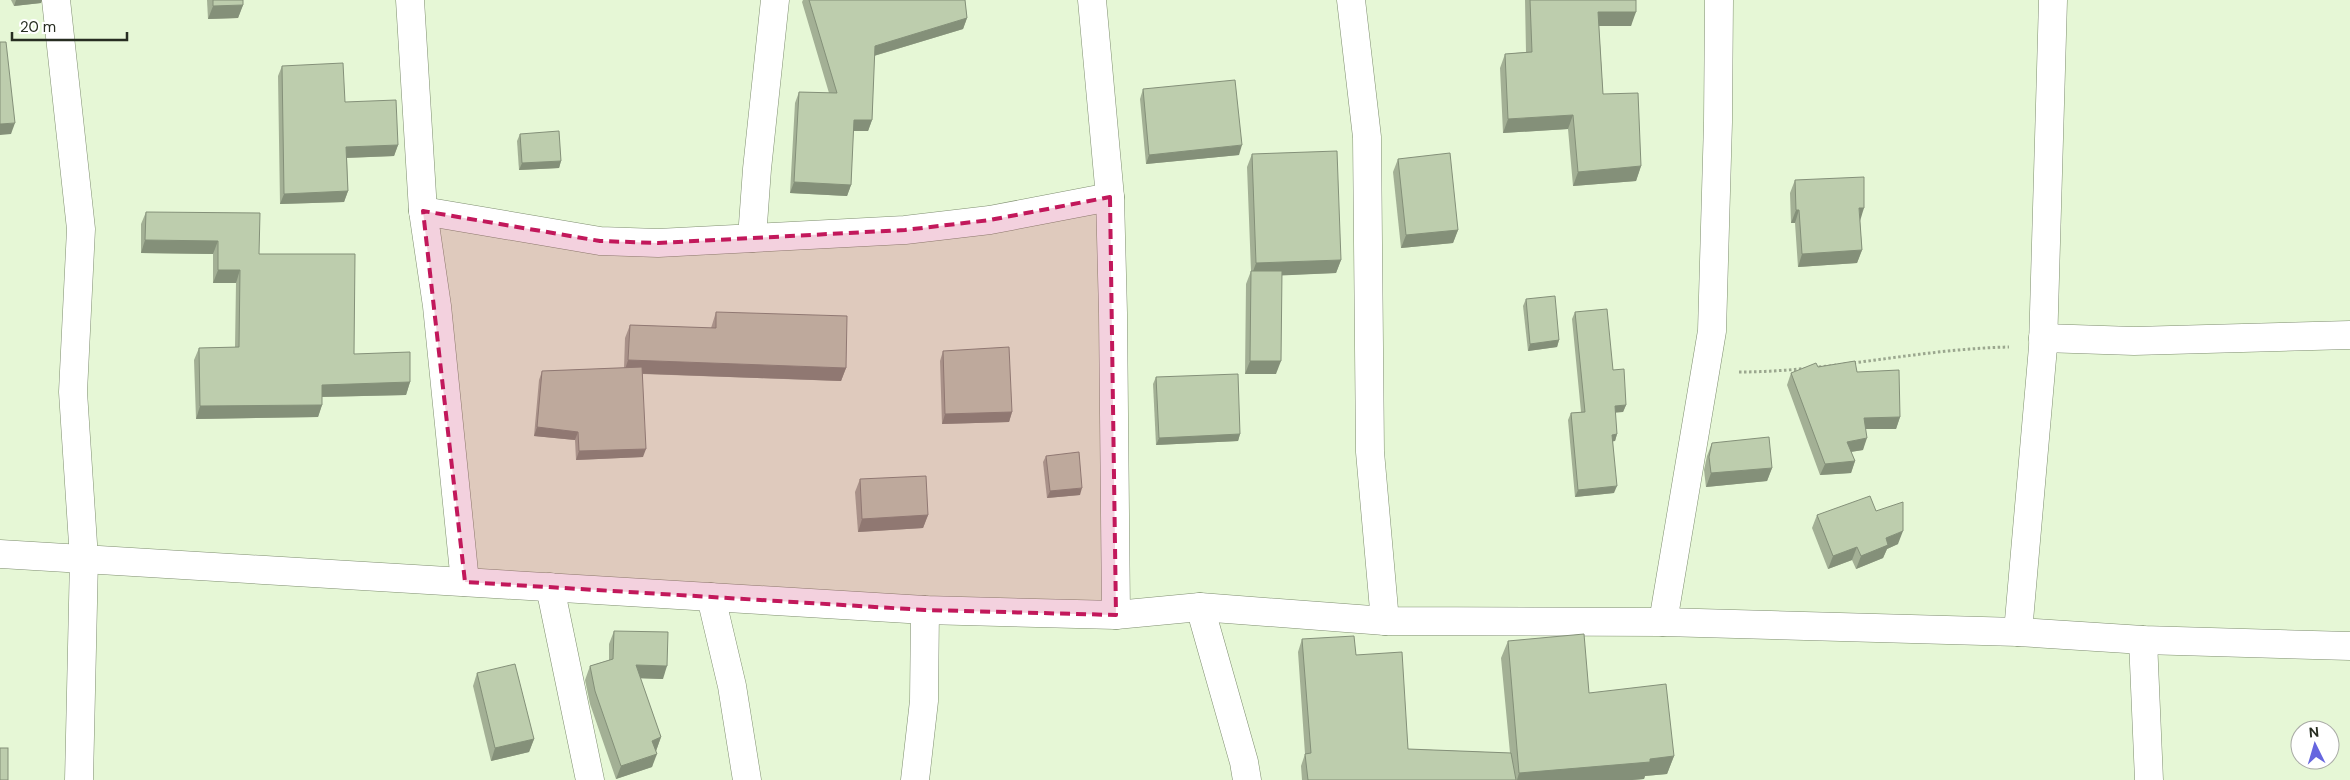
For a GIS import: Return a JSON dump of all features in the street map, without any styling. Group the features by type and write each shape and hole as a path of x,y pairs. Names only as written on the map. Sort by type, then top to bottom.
{"street":[{"path":"56,0 81,229 73,392 84,559 79,780"},
{"path":"410,0 424,211 437,306 465,582"},
{"path":"752,238 757,170 775,0"},
{"path":"1092,0 1110,197 1114,313 1116,615"},
{"path":"1351,0 1367,137 1370,452 1385,621"},
{"path":"1663,622 1713,321 1719,0"},
{"path":"2018,632 2043,342 2053,0"},
{"path":"424,211 600,241 658,243 914,229 990,220 1110,197"},
{"path":"2043,342 2350,335"},
{"path":"0,554 925,610 1116,615 1200,607 1385,621 1663,622 2018,632 2143,640 2350,646"},
{"path":"550,587 590,780"},
{"path":"711,597 732,686 747,780"},
{"path":"1200,607 1247,780"},
{"path":"915,780 924,701 925,610"},
{"path":"2143,640 2149,780"}],"path":[{"path":"1706,371 1758,372 2043,342"}],"highlighted area":[{"path":"1110,197 1116,615 925,610 465,582 423,211 600,241 658,243 905,230 990,220"}],"building":[{"path":"213,0 243,0 243,5 213,6"},
{"path":"809,0 965,0 967,18 875,46 872,120 854,120 851,185 794,182 799,92 837,93"},
{"path":"1530,0 1636,0 1636,12 1598,12 1603,94 1638,93 1641,166 1578,172 1573,115 1508,119 1505,54 1532,52"},
{"path":"0,42 6,42 15,123 0,124"},
{"path":"343,63 345,102 396,100 398,145 346,147 348,191 284,194 282,66"},
{"path":"1235,80 1242,145 1149,155 1143,89"},
{"path":"559,131 561,161 522,163 520,134"},
{"path":"1337,151 1341,260 1256,263 1252,154"},
{"path":"1450,153 1458,230 1406,235 1398,159"},
{"path":"1864,177 1864,208 1859,208 1862,250 1802,254 1799,210 1796,210 1795,180"},
{"path":"146,212 260,213 259,254 355,254 354,354 410,352 410,382 322,385 322,405 200,406 199,348 239,347 240,270 218,270 218,241 145,240"},
{"path":"1251,271 1282,271 1281,361 1250,361"},
{"path":"1555,296 1559,340 1530,344 1526,299"},
{"path":"1607,309 1613,370 1624,369 1626,405 1615,406 1617,434 1612,435 1617,486 1578,490 1571,413 1585,412 1575,312"},
{"path":"716,312 847,316 846,368 628,360 630,325 716,328"},
{"path":"1009,347 1012,412 945,414 943,351"},
{"path":"1855,361 1857,372 1899,370 1900,417 1864,418 1867,438 1847,442 1855,461 1825,464 1791,373 1816,363 1818,367"},
{"path":"642,367 646,449 579,451 578,432 537,427 542,371"},
{"path":"1238,374 1240,434 1159,438 1156,377"},
{"path":"1769,437 1772,468 1711,473 1709,457 1712,443"},
{"path":"1079,452 1082,488 1050,491 1046,456"},
{"path":"926,476 928,515 862,519 860,479"},
{"path":"1870,496 1876,511 1903,502 1903,531 1886,538 1888,545 1861,556 1857,547 1833,556 1817,515"},
{"path":"614,631 668,632 667,666 636,665 661,737 652,741 657,754 621,766 595,691 590,666 613,659"},
{"path":"1584,634 1589,693 1666,684 1674,756 1650,759 1650,762 1519,773 1508,641"},
{"path":"1354,636 1356,655 1402,652 1408,749 1511,753 1516,780 1308,780 1305,754 1311,753 1302,639"},
{"path":"515,664 534,739 495,748 477,673"},
{"path":"0,748 8,748 8,780 0,780"}]}
